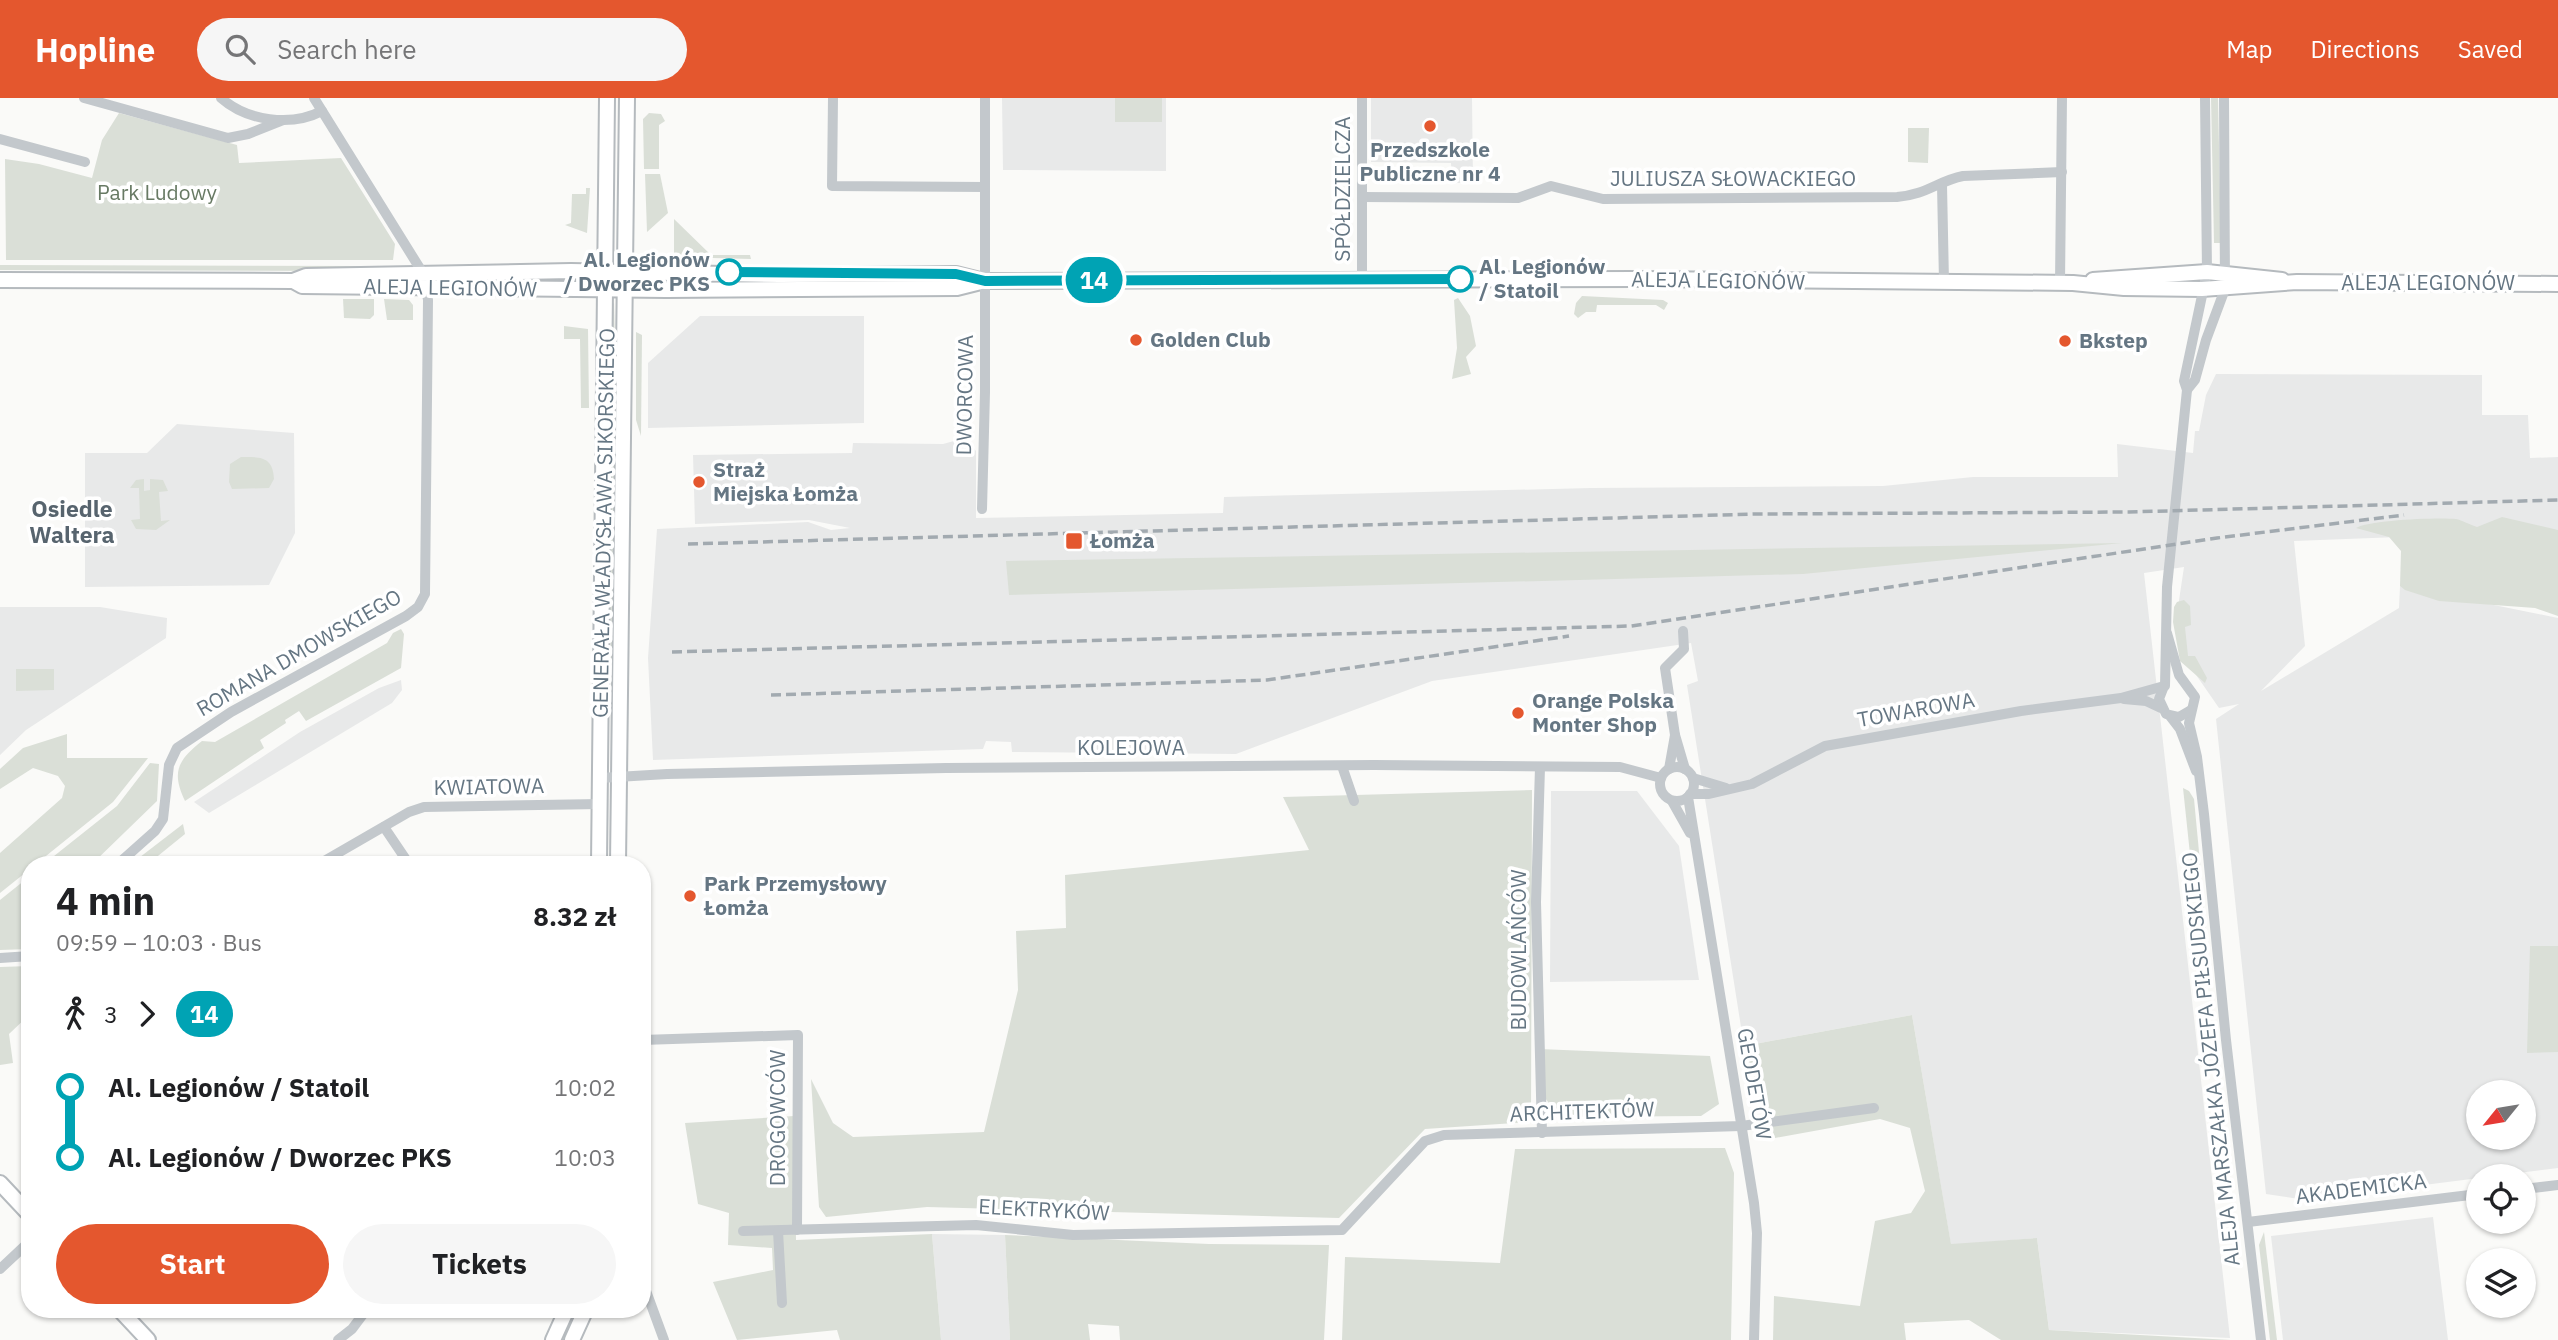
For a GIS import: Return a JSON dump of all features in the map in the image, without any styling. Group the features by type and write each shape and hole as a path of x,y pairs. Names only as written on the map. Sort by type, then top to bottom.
{"main road":[{"name":"GENERAŁA WŁADYSŁAWA SIKORSKIEGO","path":"599,856 607,98"},
{"name":"GENERAŁA WŁADYSŁAWA SIKORSKIEGO","path":"618,856 627,98"},
{"name":"ALEJA LEGIONÓW","path":"425,281 606,271 779,275 956,274 985,281"},
{"name":"ALEJA LEGIONÓW","path":"2066,283 2114,276 2207,272 2297,282"},
{"name":"ALEJA LEGIONÓW","path":"0,279 293,281 306,276 607,289 957,288 985,281 1362,279 2066,283 2124,288 2202,289 2297,282 2558,284"},
{"path":"0,1183 21,1206"},
{"path":"127,1318 148,1340"},
{"path":"553,1340 563,1318"},
{"path":"572,1340 582,1318"}],"street":[{"path":"84,98 228,138 248,134 283,120 322,111"},
{"path":"221,98 241,111 283,120"},
{"path":"314,98 425,281"},
{"path":"833,98 832,186 985,187"},
{"name":"DWORCOWA","path":"982,509 985,98"},
{"name":"SPÓŁDZIELCZA","path":"1362,98 1362,279"},
{"path":"2062,98 2066,283"},
{"name":"ALEJA MARSZAŁKA JÓZEFA PIŁSUDSKIEGO","path":"2197,773 2180,729 2161,708 2159,699 2164,686 2168,575 2187,390 2184,381 2207,272 2205,98"},
{"name":"ALEJA MARSZAŁKA JÓZEFA PIŁSUDSKIEGO","path":"2187,390 2195,380 2225,289 2224,98"},
{"path":"0,139 85,162"},
{"name":"JULIUSZA SŁOWACKIEGO","path":"1362,197 1518,198 1551,186 1603,199 1897,197 1931,190 1942,185 1947,179 1963,176 2062,172"},
{"path":"1942,185 1944,282"},
{"name":"ROMANA DMOWSKIEGO","path":"126,856 163,819 169,765 177,748 231,712 406,616 423,601 427,587 428,300 425,281"},
{"path":"1672,801 1689,796 1689,774 1675,735 1665,668 1684,649 1683,631"},
{"name":"ALEJA MARSZAŁKA JÓZEFA PIŁSUDSKIEGO","path":"2167,633 2178,672 2194,693 2189,723 2197,757 2261,1340"},
{"path":"2164,686 2174,681 2183,682"},
{"name":"TOWAROWA","path":"1689,796 1752,784 1809,752 1829,745 2021,711 2121,698 2164,686"},
{"name":"TOWAROWA","path":"2121,698 2146,701 2161,708"},
{"path":"2170,716 2179,717 2191,710"},
{"path":"1675,735 1669,769 1661,778 1660,789 1672,801 1692,835"},
{"path":"1342,766 1354,801"},
{"name":"KOLEJOWA","path":"600,778 946,768 1342,766 1629,768 1661,778"},
{"name":"BUDOWLAŃCÓW","path":"1540,766 1536,902 1542,1133"},
{"path":"1669,769 1726,788"},
{"name":"GEODETÓW","path":"1689,796 1692,835 1757,1233 1754,1340"},
{"name":"KWIATOWA","path":"333,856 424,807 600,804"},
{"path":"384,827 404,856"},
{"path":"0,958 21,957"},
{"name":"DROGOWCÓW","path":"651,1040 798,1035 797,1230"},
{"name":"ARCHITEKTÓW","path":"1342,1230 1425,1141 1444,1135 1741,1126 1874,1108"},
{"path":"2536,1188 2558,1185"},
{"name":"AKADEMICKA","path":"2248,1222 2466,1195"},
{"name":"ELEKTRYKÓW","path":"743,1231 976,1225 1073,1235 1342,1230"},
{"path":"778,1231 782,1303"},
{"path":"0,1269 21,1249"},
{"path":"651,1305 664,1340"},
{"path":"338,1340 360,1318"}],"shaded area":[{"path":"1002,98 1166,98 1166,171 1003,170"},
{"path":"1371,98 1472,98 1473,183 1452,183 1451,163 1371,162"},
{"path":"700,316 864,316 864,423 648,428 648,363"},
{"path":"2216,374 2482,375 2482,415 2528,415 2530,458 2558,457 2558,531 2294,541 2305,646 2261,691 2399,608 2400,586 2558,618 2558,1168 2536,1171 2536,1164 2466,1164 2466,1180 2306,1200 2266,1194 2216,719 2239,704 2219,708 2183,656 2178,607 2184,567 2144,573 2230,1338 2049,1330 2037,1238 1951,1245 1912,1015 1744,1046 1687,685 1698,681 1691,643 1432,681 1236,754 1012,752 1011,742 986,741 983,749 653,760 648,658 657,529 808,522 831,530 850,528 809,520 695,524 693,455 852,453 853,443 943,444 961,439 968,441 976,451 976,518 1223,513 1224,497 1591,488 1883,486 1973,477 2118,477 2117,444 2193,453 2195,431 2199,431 2206,395"},
{"path":"177,424 294,433 295,533 269,585 85,587 85,453 147,453"},
{"path":"0,607 100,607 167,618 166,638 26,730 0,755"},
{"path":"401,680 402,690 392,703 209,813 194,802 300,732 379,688"},
{"path":"1551,791 1637,791 1679,846 1699,980 1550,982"},
{"path":"2433,1217 2448,1340 2283,1340 2271,1236"},
{"path":"932,1234 1005,1235 1010,1340 941,1340"}],"green space":[{"path":"1115,98 1162,98 1162,122 1115,122"},
{"path":"2211,98 2218,98 2221,243 2214,243"},
{"name":"Park Ludowy","path":"119,113 237,145 239,163 341,158 395,244 393,260 6,260 5,159 39,164 92,178 102,140"},
{"path":"649,113 661,114 665,121 659,125 659,169 644,169 643,119"},
{"path":"1908,128 1929,128 1928,163 1908,162"},
{"path":"645,174 660,174 668,213 647,232"},
{"path":"586,188 590,188 587,233 565,225 571,223 572,194 586,194"},
{"path":"674,219 711,255 750,255 751,259 674,257"},
{"path":"0,265 361,266 361,271 0,270"},
{"path":"1582,296 1663,300 1668,303 1664,310 1656,305 1597,305 1596,312 1586,312 1578,318 1574,314 1576,303"},
{"path":"1458,298 1470,316 1476,346 1466,357 1471,374 1452,379 1457,348 1454,300"},
{"path":"343,299 374,299 374,315 370,319 344,318"},
{"path":"384,299 409,300 413,305 413,320 387,320"},
{"path":"614,302 619,528 610,528"},
{"path":"564,326 588,329 589,408 581,408 580,339 564,339"},
{"path":"636,332 642,335 641,436 636,420"},
{"path":"241,457 260,458 268,462 274,479 269,488 232,489 229,482 230,464"},
{"path":"144,479 144,491 150,490 150,479 163,480 168,491 159,492 161,521 170,520 156,530 136,529 131,520 140,519 139,488 130,488 136,480"},
{"path":"2502,517 2558,530 2558,616 2535,608 2439,601 2405,590 2400,586 2401,551 2389,537 2356,528 2388,521 2435,518 2456,519 2477,527"},
{"path":"610,536 619,536 612,756 611,753"},
{"path":"2122,543 1803,574 1009,595 1006,561"},
{"path":"2184,600 2190,606 2191,625 2185,627 2188,656 2195,656 2207,678 2205,683 2180,661 2173,622 2174,607 2177,602"},
{"path":"401,629 404,634 401,668 306,721 299,711 260,740 264,748 185,801 178,782 179,767 187,754 202,741 215,742 387,643 393,633"},
{"path":"16,669 54,669 54,690 16,691"},
{"path":"67,734 67,758 148,758 113,802 46,856 21,856 21,876 0,893 0,853 62,798 65,786 58,776 33,768 0,789 0,769 23,748"},
{"path":"150,763 159,764 157,801 100,856 54,856 117,806"},
{"path":"2183,788 2189,791 2194,799 2201,873 2192,873"},
{"path":"1532,790 1531,1122 1425,1129 1339,1218 927,1207 826,1217 819,1207 811,1079 833,1123 853,1137 984,1132 1018,990 1016,931 1066,928 1065,875 1309,850 1283,797"},
{"path":"183,824 185,834 158,856 141,856"},
{"path":"2201,879 2207,945 2201,956 2193,880"},
{"path":"21,883 21,949 0,950 0,900"},
{"path":"2530,946 2558,946 2558,1052 2527,1053"},
{"path":"21,966 21,1023 9,1034 13,1063 0,1065 0,967"},
{"path":"1912,1015 1951,1244 2037,1238 2049,1330 2231,1340 2001,1340 1969,1320 1904,1323 1906,1340 1773,1340 1774,1296 1860,1306 1875,1221 1911,1213 1925,1191 1910,1128 1880,1119 1775,1138 1744,1046"},
{"path":"1539,1049 1710,1056 1719,1104 1701,1116 1559,1117 1540,1091"},
{"path":"794,1116 796,1240 932,1234 941,1340 840,1340 837,1330 737,1340 713,1282 773,1270 772,1248 728,1245 729,1213 698,1204 685,1123"},
{"path":"1725,1148 1734,1173 1731,1340 1342,1340 1345,1257 1500,1263 1515,1149"},
{"path":"2264,1232 2277,1340 2270,1340 2259,1245"},
{"path":"1005,1235 1209,1244 1329,1245 1324,1340 1120,1340 1119,1326 1088,1324 1090,1340 1010,1340"}],"railway":[{"path":"688,544 1756,514 2129,512 2558,500"},
{"path":"672,652 1631,626 2217,538 2404,515"},
{"path":"771,695 1267,680 1569,636"}],"bus line":[{"name":"14","path":"729,272 779,275 956,274 985,281 1460,279"}],"place":[{"name":"Przedszkole Publiczne nr 4","path":"1430,126"},
{"name":"Al. Legionów / Dworzec PKS","path":"729,272"},
{"name":"Al. Legionów / Statoil","path":"1460,279"},
{"name":"Golden Club","path":"1136,340"},
{"name":"Bkstep","path":"2065,341"},
{"name":"Straż Miejska Łomża","path":"699,482"},
{"name":"Łomża","path":"1074,541"},
{"name":"Orange Polska Monter Shop","path":"1518,713"},
{"name":"Park Przemysłowy Łomża","path":"690,896"}],"district":[{"name":"Osiedle Waltera","path":"72,522"}]}
